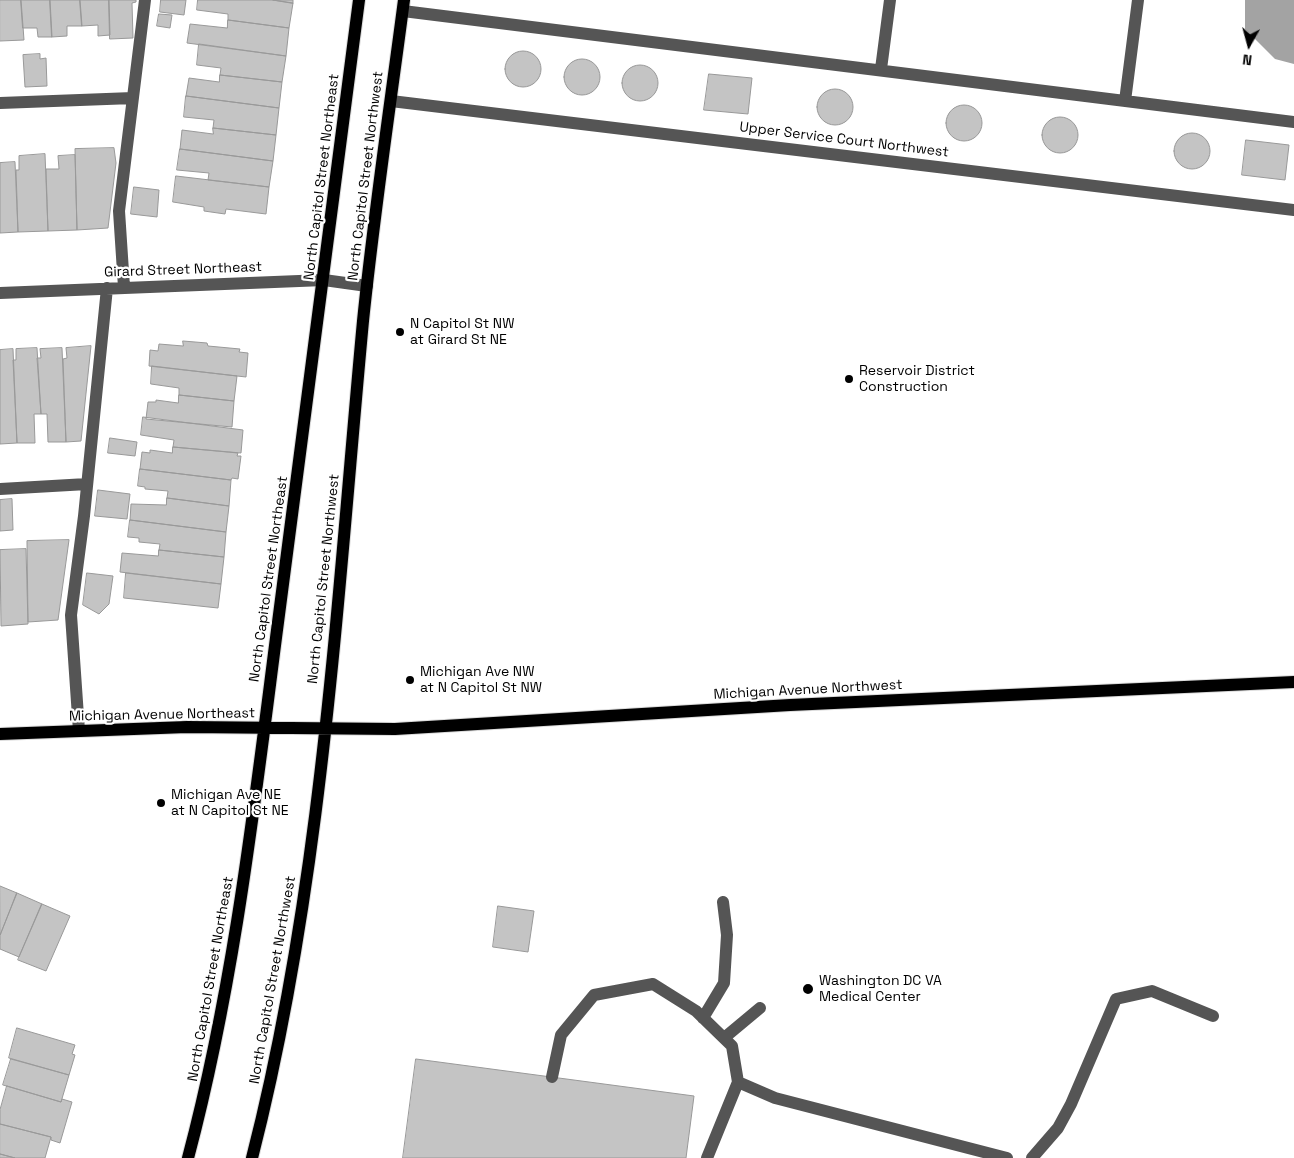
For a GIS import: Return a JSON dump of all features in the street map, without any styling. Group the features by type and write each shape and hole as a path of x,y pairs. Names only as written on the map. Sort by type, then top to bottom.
{"main road":[{"name":"North Capitol Street Northeast","path":"188,1158 214,1053 225,998 265,728 359,0"},
{"name":"North Capitol Street Northwest","path":"252,1158 274,1065 297,942 333,656 367,286 403,5"},
{"name":"Michigan Avenue Northwest","path":"324,729 395,729 790,705 1294,682"},
{"name":"Michigan Avenue Northeast","path":"0,734 187,727 324,729"}],"street":[{"path":"124,287 119,212 145,0"},
{"path":"881,69 890,0"},
{"path":"1125,101 1138,0"},
{"path":"403,5 1294,122"},
{"path":"0,103 133,98"},
{"name":"Upper Service Court Northwest","path":"391,101 1294,210"},
{"name":"Girard Street Northeast","path":"0,293 324,280 367,286"},
{"path":"79,731 71,615 87,484 107,288"},
{"path":"0,489 87,484"},
{"path":"703,1018 724,983 727,935 723,902"},
{"path":"552,1077 561,1035 594,995 653,984 696,1011 732,1046 738,1082 707,1158"},
{"path":"1032,1158 1058,1128 1071,1104 1116,1000 1152,991 1213,1016"},
{"path":"724,1038 760,1008"},
{"path":"738,1082 776,1098 1007,1158"}],"shaded area":[{"path":"1245,0 1294,0 1294,64 1275,59 1245,29"}],"building":[{"path":"0,0 21,0 24,40 0,41"},
{"path":"21,0 50,0 52,37 38,37 37,28 23,28"},
{"path":"50,0 80,0 82,26 67,26 67,36 52,37"},
{"path":"80,0 109,0 110,35 98,36 98,25 82,26"},
{"path":"109,0 136,0 136,2 132,3 133,38 110,39"},
{"path":"161,0 186,0 184,15 160,12"},
{"path":"198,0 273,0 293,3 289,28 228,20 228,14 197,10"},
{"path":"273,0 293,0 293,3"},
{"path":"159,14 172,15 170,28 157,26"},
{"path":"228,20 289,28 286,56 187,43 190,24 227,28"},
{"path":"199,44 286,56 282,82 220,75 221,68 197,65"},
{"path":"523,51 530,52 536,56 540,62 540,76 536,82 530,86 523,87 516,86 510,82 506,76 505,69 506,62 510,56 516,52"},
{"path":"40,54 40,59 46,58 47,86 25,87 23,55"},
{"path":"582,59 589,60 595,64 599,70 599,84 595,90 589,94 582,95 575,94 569,90 565,84 564,77 565,70 569,64 575,60"},
{"path":"640,65 647,66 653,70 657,76 657,90 653,96 647,100 640,101 633,100 627,96 623,90 622,83 623,76 627,70 633,66"},
{"path":"709,74 752,78 748,114 704,110"},
{"path":"220,75 282,82 279,108 186,96 189,78 219,82"},
{"path":"835,89 842,90 848,94 852,100 852,114 848,120 842,124 835,125 828,124 822,120 818,114 817,107 818,100 822,94 828,90"},
{"path":"186,96 279,108 276,135 213,128 214,120 184,117"},
{"path":"964,105 971,106 977,110 981,116 981,130 977,136 971,140 964,141 957,140 951,136 947,130 946,123 947,116 951,110 957,106"},
{"path":"1060,117 1067,118 1073,122 1077,128 1077,142 1073,148 1067,152 1060,153 1053,152 1047,148 1043,142 1042,135 1043,128 1047,122 1053,118"},
{"path":"213,128 276,135 273,161 180,149 182,130 213,134"},
{"path":"1192,133 1199,134 1205,138 1209,144 1209,158 1205,164 1199,168 1192,169 1185,168 1179,164 1175,158 1174,151 1175,144 1179,138 1185,134"},
{"path":"1246,140 1289,145 1285,180 1242,175"},
{"path":"114,148 116,163 108,228 77,230 75,149"},
{"path":"180,149 273,161 269,187 208,180 209,173 177,170"},
{"path":"45,154 48,231 18,232 16,170 19,170 19,156"},
{"path":"75,155 77,230 48,231 46,169 59,169 58,156"},
{"path":"15,162 18,232 0,233 0,163"},
{"path":"176,176 269,187 266,214 226,209 225,214 204,211 204,207 173,202"},
{"path":"134,187 159,190 157,217 131,214"},
{"path":"183,341 240,349 239,352 248,353 246,377 149,366 150,350 158,351 159,344 183,346"},
{"path":"91,346 81,441 66,442 63,359 67,358 66,348"},
{"path":"37,348 41,414 34,414 35,443 17,443 13,360 16,360 16,349"},
{"path":"62,348 66,442 48,442 47,414 41,414 37,358 41,358 40,349"},
{"path":"13,349 17,443 0,444 0,350"},
{"path":"152,366 237,376 234,401 179,395 179,388 151,384"},
{"path":"179,395 234,401 232,427 146,419 148,402 156,402 156,400 178,403"},
{"path":"143,417 243,430 241,453 173,447 174,440 141,435"},
{"path":"110,438 137,442 135,456 108,453"},
{"path":"173,447 238,453 237,456 241,456 238,479 232,478 231,480 140,469 142,452 150,453 150,450 172,453"},
{"path":"140,469 231,480 229,506 167,498 168,491 145,489 145,487 138,486"},
{"path":"98,490 130,494 127,519 95,516"},
{"path":"167,498 229,506 226,532 130,520 131,504 166,505"},
{"path":"12,499 13,530 0,531 0,500"},
{"path":"130,520 226,532 224,557 159,550 160,544 139,542 139,538 128,537"},
{"path":"69,540 58,620 28,622 27,541"},
{"path":"26,549 28,624 1,626 0,550"},
{"path":"159,550 224,557 221,584 120,572 122,553 158,556"},
{"path":"87,573 113,576 109,604 99,614 83,605"},
{"path":"126,573 221,584 218,608 124,598"},
{"path":"0,886 17,893 0,935"},
{"path":"17,893 42,904 19,957 0,949 0,936"},
{"path":"42,904 70,916 46,971 18,960"},
{"path":"498,906 534,911 528,952 493,947"},
{"path":"17,1028 75,1045 72,1054 75,1055 69,1075 9,1058"},
{"path":"11,1059 69,1075 61,1102 3,1085"},
{"path":"416,1059 694,1096 686,1158 403,1158"},
{"path":"7,1086 61,1102 62,1099 72,1102 60,1143 51,1140 51,1137 0,1124 0,1110"},
{"path":"0,1124 51,1137 45,1158 15,1158 0,1154"},
{"path":"0,1154 15,1158 0,1158"}],"place":[{"name":"N Capitol St NW at Girard St NE","path":"400,332"},
{"name":"Reservoir District Construction","path":"849,379"},
{"name":"Michigan Ave NW at N Capitol St NW","path":"410,680"},
{"name":"Michigan Ave NE at N Capitol St NE","path":"161,803"},
{"name":"Washington DC VA Medical Center","path":"808,989"}]}
